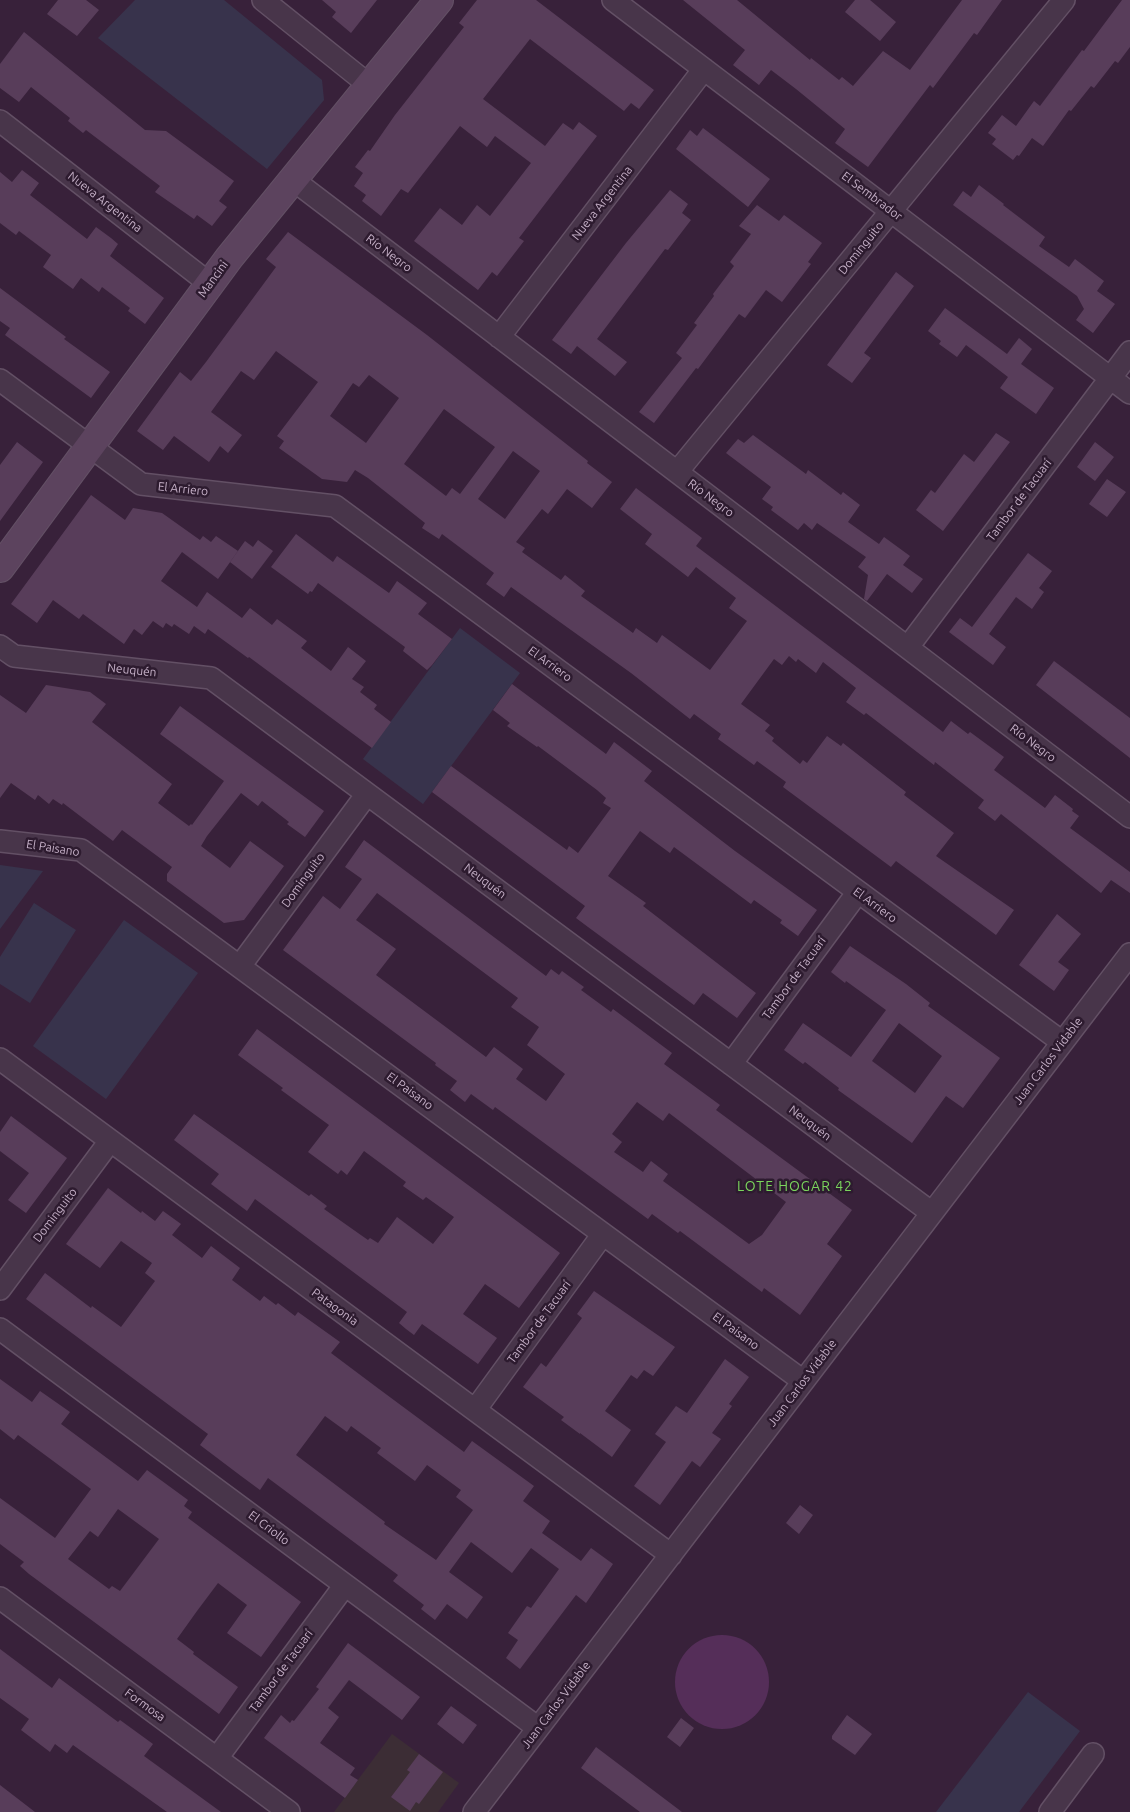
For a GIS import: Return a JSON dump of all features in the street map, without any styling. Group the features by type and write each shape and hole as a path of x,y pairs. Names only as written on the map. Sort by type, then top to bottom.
{"street":[{"path":"263,0 369,85"},
{"name":"Mancini","path":"0,568 210,284 292,179 439,0"},
{"name":"El Sembrador","path":"613,0 1130,393"},
{"name":"Dominguito","path":"677,472 1064,0"},
{"name":"Nueva Argentina","path":"499,336 704,69"},
{"name":"Nueva Argentina","path":"0,121 210,284"},
{"name":"Río Negro","path":"292,179 1130,817"},
{"name":"Tambor de Tacuarí","path":"908,647 1130,352"},
{"name":"El Arriero","path":"0,380 141,484 336,506 1062,1042"},
{"name":"Neuquén","path":"0,646 14,656 211,678 932,1213"},
{"name":"Dominguito","path":"240,966 367,794"},
{"name":"El Paisano","path":"0,841 81,850 803,1381"},
{"name":"Tambor de Tacuarí","path":"731,1064 858,892"},
{"name":"Juan Carlos Vidable","path":"474,1812 1130,954"},
{"name":"Patagonia","path":"0,1059 671,1554"},
{"name":"Dominguito","path":"0,1289 110,1141"},
{"name":"Tambor de Tacuarí","path":"475,1410 603,1234"},
{"name":"El Criollo","path":"0,1329 538,1728"},
{"name":"Tambor de Tacuarí","path":"217,1758 345,1584"},
{"name":"Formosa","path":"0,1598 290,1812"},
{"path":"1050,1812 1093,1754"}],"shaded area":[{"path":"135,0 224,0 322,80 324,100 267,169 98,38"},
{"path":"460,628 520,673 423,804 363,759"},
{"path":"0,865 43,871 0,929"},
{"path":"34,903 76,930 30,1003 0,984 0,957"},
{"path":"124,920 198,973 106,1099 33,1046"},
{"path":"722,1635 740,1639 755,1649 765,1664 769,1682 765,1700 755,1715 740,1725 722,1729 704,1725 689,1715 679,1700 675,1682 679,1664 689,1649 704,1639"},
{"path":"1028,1692 1080,1731 1019,1812 936,1812"},
{"path":"392,1734 459,1783 438,1812 334,1812"}],"building":[{"path":"58,0 86,0 99,10 77,36 47,14"},
{"path":"322,0 377,0 351,33 332,17 336,12"},
{"path":"477,0 536,0 654,90 639,109 631,103 624,111 530,39 483,99 545,146 563,123 573,130 579,122 597,136 519,238 524,241 497,276 492,272 478,290 414,241 440,208 462,225 477,205 490,216 531,163 495,136 487,147 460,126 408,193 401,189 381,216 362,201 366,195 354,186 363,173 355,167 368,150 370,151 395,115 464,27 459,23"},
{"path":"683,0 737,0 810,60 811,58 839,80 842,77 853,86 883,51 910,70 962,0 1002,0 977,35 974,33 933,88 930,85 868,167 835,143 845,129 771,70 759,85 733,65 745,50"},
{"path":"855,0 870,0 896,22 880,41 845,12"},
{"path":"1122,0 1130,0 1130,47 1118,63 1115,61 1094,88 1091,86 1071,111 1069,110 1043,146 1032,138 1019,156 1017,155 1013,160 992,144 996,139 988,133 1002,115 1016,126 1034,101 1040,106"},
{"path":"24,32 145,130 166,131 234,181 219,201 227,207 212,226 197,215 194,219 155,192 160,186 86,130 83,133 68,121 70,118 31,87 19,102 0,88 0,64"},
{"path":"703,128 770,179 748,207 676,149 690,130 697,136"},
{"path":"22,170 39,183 30,195 87,239 96,227 111,238 118,244 110,256 164,298 145,324 128,311 130,308 102,287 99,292 81,278 73,289 43,267 51,255 19,231 16,235 0,223 0,172 12,182"},
{"path":"979,185 1045,237 1039,246 1069,267 1075,259 1104,281 1097,291 1115,304 1093,333 1076,320 1084,309 1077,296 953,205 963,191 971,197"},
{"path":"670,190 688,204 682,213 691,220 668,250 665,249 597,339 627,362 615,376 577,346 571,354 552,340 626,243"},
{"path":"757,205 779,221 784,215 822,243 808,262 811,264 782,302 766,290 745,318 739,314 654,423 639,412 682,358 676,353 697,325 694,323 714,296 713,294 734,266 730,262 751,234 739,226"},
{"path":"288,232 427,335 588,461 587,463 612,482 592,508 567,489 548,514 542,509 516,542 525,548 522,552 561,580 565,575 585,591 581,596 633,633 636,628 657,643 662,635 710,670 747,621 729,608 736,598 696,567 688,577 645,544 652,534 620,509 636,488 702,538 696,546 943,732 951,721 968,734 970,732 1004,757 994,770 1045,808 1055,795 1073,809 1072,811 1079,816 1070,828 1130,872 1130,893 1111,880 1101,893 1001,814 995,821 978,808 984,800 935,762 934,765 866,713 864,715 846,702 856,688 823,662 816,673 798,659 796,662 789,656 782,665 774,659 741,704 770,725 765,731 774,738 772,741 800,764 803,760 807,763 827,736 841,746 843,743 906,792 904,795 954,833 936,856 1014,910 996,935 896,861 891,867 783,787 786,782 757,761 754,765 718,739 721,734 694,714 690,719 631,673 511,587 504,597 486,584 494,573 442,534 439,539 422,528 425,523 368,478 355,470 347,482 322,479 279,448 284,441 277,436 318,382 276,351 254,380 241,371 211,412 242,435 228,453 220,446 209,462 174,436 163,450 137,431 180,372 191,381 206,362 276,267 266,259","holes":["369,375 399,398 366,443 330,416 353,383 359,387","444,409 495,447 460,494 452,488 446,496 404,464","513,451 540,471 505,519 478,499"]},
{"path":"896,272 914,286 864,353 871,358 852,383 827,365"},
{"path":"0,288 66,337 64,339 110,372 91,398 5,335 10,328 0,321"},
{"path":"945,308 1007,354 1019,338 1032,349 1021,364 1054,388 1036,414 1000,388 1008,377 966,345 957,357 939,344 941,341 928,331"},
{"path":"996,433 1010,442 943,531 916,510 931,490 935,493 964,454 974,462"},
{"path":"753,435 806,474 808,470 841,495 843,492 860,505 848,522 879,544 884,537 910,556 903,565 923,579 912,593 887,574 867,601 864,599 868,575 858,567 866,557 817,523 812,530 804,523 798,530 771,510 773,507 762,499 771,487 726,453 738,439 744,443"},
{"path":"17,442 43,462 0,521 0,465"},
{"path":"1095,442 1114,457 1095,481 1077,467"},
{"path":"1107,479 1126,492 1107,517 1089,504"},
{"path":"91,495 125,520 133,508 162,513 200,540 203,536 211,542 216,536 238,551 218,579 182,552 161,581 197,607 207,592 242,618 250,608 272,625 277,619 307,641 301,648 331,671 348,647 366,661 352,679 364,687 360,692 377,705 374,709 391,722 372,748 208,629 205,634 194,626 189,634 174,624 172,627 166,623 163,628 153,621 142,635 134,629 124,644 83,614 79,619 53,600 37,623 11,604"},
{"path":"296,534 333,562 337,556 389,593 397,581 427,603 418,614 452,639 427,670 403,651 405,647 318,583 312,592 310,591 308,594 271,567"},
{"path":"258,540 273,551 252,579 230,562 245,541 253,547"},
{"path":"1028,553 1052,571 1039,588 1044,592 1032,609 1016,597 989,634 1006,647 993,665 949,632 960,618 972,627"},
{"path":"1054,661 1130,718 1130,758 1036,685"},
{"path":"512,684 606,754 614,742 652,771 644,781 735,851 817,910 798,936 780,923 782,920 754,900 751,904 674,847 670,853 640,831 608,876 646,903 643,906 756,993 737,1018 703,993 694,1005 588,927 576,918 585,906 432,792 451,766 567,850 569,846 578,853 611,808 603,803 606,798 597,790 538,746 507,726 510,723 493,710"},
{"path":"46,685 90,692 106,704 92,722 172,784 158,803 189,826 192,825 224,781 160,734 180,706 324,811 305,837 287,824 289,822 262,801 258,806 241,793 207,836 201,846 230,868 250,841 284,866 244,920 224,923 167,881 167,874 172,867 122,830 113,841 63,803 62,805 53,799 49,804 38,795 35,800 11,783 0,798 0,695 26,713"},
{"path":"364,840 546,976 551,969 559,975 562,971 584,987 581,990 611,1012 613,1009 672,1053 664,1064 720,1105 716,1110 852,1210 827,1244 842,1256 800,1315 764,1288 762,1292 680,1231 678,1233 652,1214 648,1219 495,1107 493,1110 471,1094 465,1102 450,1090 457,1081 435,1065 436,1063 283,950 323,896 340,909 362,879 345,867","holes":["377,893 518,998 511,1007 539,1027 527,1045 565,1074 546,1101 516,1079 523,1069 494,1047 486,1057 376,975 396,949 356,920","637,1102 663,1121 669,1113 786,1202 762,1235 749,1244 663,1181 668,1174 651,1161 643,1172 614,1152 622,1142 612,1134"]},
{"path":"1057,914 1081,934 1058,962 1069,970 1054,991 1019,965"},
{"path":"850,946 906,984 930,1003 928,1006 1000,1058 963,1108 946,1096 912,1143 838,1090 839,1088 805,1062 803,1064 784,1050 803,1023 851,1057 886,1010 831,972","holes":["899,1023 942,1056 915,1093 872,1061"]},
{"path":"257,1029 560,1253 519,1308 485,1284 463,1314 497,1338 478,1364 422,1324 414,1335 399,1323 407,1312 255,1199 247,1211 211,1184 219,1174 174,1140 194,1114 309,1196 311,1194 327,1206 324,1209 358,1233 368,1240 370,1238 378,1243 397,1217 433,1244 454,1217 426,1197 423,1200 403,1186 406,1182 364,1151 347,1175 341,1170 338,1174 308,1152 329,1125 281,1090 283,1088 238,1055"},
{"path":"11,1116 67,1158 26,1213 8,1200 29,1173 0,1151 0,1132"},
{"path":"108,1188 155,1221 163,1211 181,1224 172,1235 202,1258 211,1246 240,1268 232,1280 260,1301 264,1296 276,1305 278,1303 295,1316 298,1312 340,1342 331,1353 464,1452 472,1441 534,1486 523,1501 550,1521 542,1533 581,1561 591,1548 613,1564 586,1603 576,1595 520,1669 506,1658 518,1640 508,1633 527,1606 531,1608 559,1569 531,1548 512,1573 471,1542 449,1572 483,1597 467,1619 447,1604 435,1620 421,1609 424,1605 393,1581 398,1575 268,1478 260,1490 241,1476 200,1445 208,1434 26,1299 45,1273 91,1308 92,1306 121,1327 155,1281 145,1273 152,1263 121,1241 100,1268 66,1244","holes":["325,1416 347,1432 351,1426 381,1448 377,1453 415,1481 427,1465 461,1490 456,1497 473,1510 436,1560 384,1524 385,1522 296,1455"]},
{"path":"594,1291 675,1347 653,1376 644,1370 637,1379 631,1375 605,1411 631,1430 612,1457 561,1420 564,1417 523,1387 541,1363 546,1367 582,1318 577,1314"},
{"path":"725,1359 749,1377 729,1404 732,1406 712,1433 721,1439 700,1467 692,1461 660,1505 634,1486 666,1442 655,1434 676,1406 687,1413"},
{"path":"0,1379 32,1402 40,1391 70,1412 61,1424 138,1481 147,1470 188,1500 184,1506 192,1512 188,1518 301,1602 261,1657 227,1633 247,1605 218,1583 197,1611 177,1639 194,1652 193,1654 238,1687 219,1714 29,1574 20,1566 24,1562 0,1544 0,1498 55,1538 91,1489 18,1435 14,1440 0,1429","holes":["118,1509 159,1539 120,1591 112,1586 109,1589 68,1559 90,1531 98,1537"]},
{"path":"800,1505 813,1515 799,1534 786,1523"},
{"path":"348,1643 420,1697 402,1720 349,1680 328,1708 339,1717 320,1743 355,1768 350,1775 358,1780 345,1798 264,1738 281,1715 290,1723 292,1720 294,1721 319,1689 316,1687"},
{"path":"0,1649 52,1688 59,1678 118,1722 120,1720 153,1744 144,1756 221,1812 167,1812 73,1745 67,1753 55,1744 50,1752 21,1730 29,1719 0,1698"},
{"path":"451,1706 477,1725 463,1744 437,1724"},
{"path":"847,1715 872,1734 855,1755 832,1739 832,1736"},
{"path":"681,1718 694,1728 680,1747 667,1737"},
{"path":"596,1747 682,1812 640,1812 581,1768"},
{"path":"419,1754 443,1772 419,1804 416,1802 410,1811 391,1797 410,1772 407,1770"},
{"path":"0,1785 35,1812 0,1812"}],"district":[{"name":"LOTE HOGAR 42","path":"795,1186"}]}
